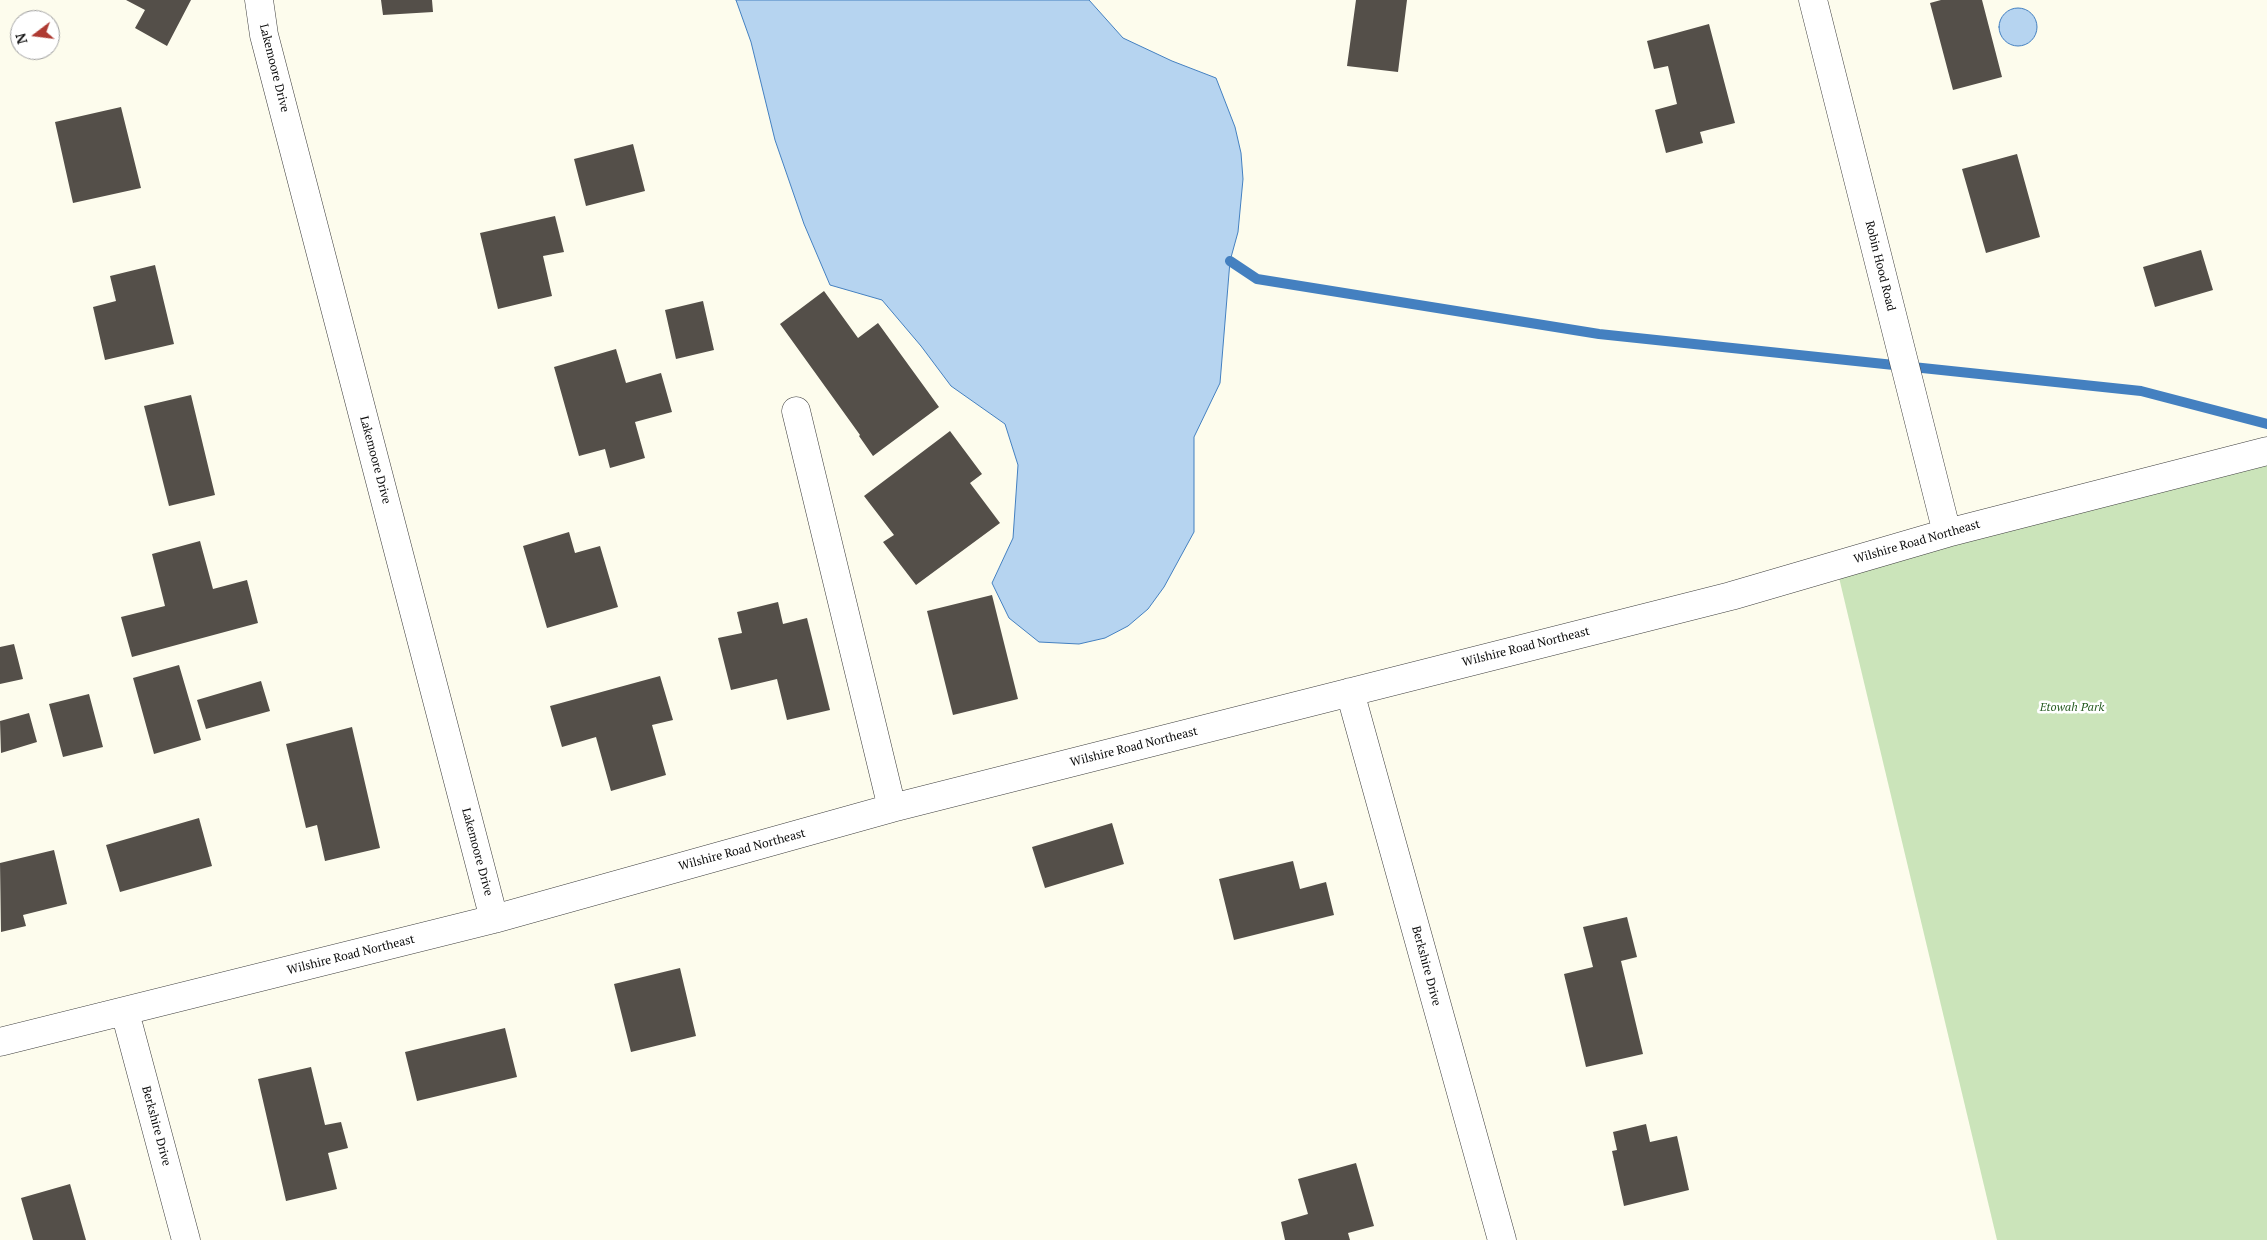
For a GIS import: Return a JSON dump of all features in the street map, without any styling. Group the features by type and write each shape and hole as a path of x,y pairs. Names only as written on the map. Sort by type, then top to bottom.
{"street":[{"name":"Lakemoore Drive","path":"259,0 264,34 494,918"},
{"name":"Robin Hood Road","path":"1813,0 1947,533"},
{"path":"796,411 892,808"},
{"name":"Wilshire Road Northeast","path":"0,1042 494,918 892,808 1731,596 1947,533 2267,451"},
{"name":"Berkshire Drive","path":"1350,692 1502,1240"},
{"name":"Berkshire Drive","path":"125,1012 186,1240"}],"green space":[{"name":"Etowah Park","path":"2267,455 2267,1240 1997,1240 1836,565"}],"water":[{"path":"736,0 1089,0 1123,38 1172,61 1216,78 1235,127 1241,153 1243,179 1238,232 1230,261 1220,383 1194,437 1194,532 1164,587 1148,609 1128,626 1105,638 1079,644 1039,642 1009,618 992,583 1013,538 1018,465 1005,424 951,386 921,346 882,300 830,285 804,224 775,140 751,42"},
{"path":"2018,8 2025,9 2031,14 2036,20 2036,34 2031,40 2025,45 2018,46 2011,45 2005,40 2000,34 1999,27 2000,20 2005,14 2011,9"}],"building":[{"path":"126,0 191,0 167,46 135,28 145,10"},
{"path":"381,0 432,0 433,12 383,15"},
{"path":"1356,0 1407,0 1398,72 1347,66"},
{"path":"1941,0 1982,0 2002,77 1953,90 1930,3"},
{"path":"1709,24 1735,123 1700,132 1703,143 1666,153 1655,110 1677,104 1668,66 1654,69 1647,41"},
{"path":"121,107 141,188 73,203 55,122"},
{"path":"633,144 645,191 586,206 574,159"},
{"path":"2017,154 2040,237 1986,253 1962,169"},
{"path":"555,216 564,252 543,256 552,296 498,309 480,233"},
{"path":"2201,250 2213,290 2155,307 2143,267"},
{"path":"155,265 174,344 105,360 93,307 116,301 110,276"},
{"path":"824,291 858,338 878,323 939,407 873,456 780,324"},
{"path":"703,301 714,350 676,359 665,310"},
{"path":"616,349 626,383 661,373 672,412 635,422 645,458 610,468 605,449 579,456 554,367"},
{"path":"191,395 215,495 169,506 144,406"},
{"path":"950,431 982,474 970,483 1000,523 916,585 883,542 894,535 864,496"},
{"path":"569,532 575,553 600,546 618,607 547,628 523,546"},
{"path":"200,541 213,589 247,580 258,623 132,657 121,617 165,606 152,554"},
{"path":"992,595 1018,699 953,715 927,611"},
{"path":"778,602 783,624 807,618 830,710 787,720 777,679 731,690 718,638 742,633 737,612"},
{"path":"14,644 23,679 0,684 0,647"},
{"path":"179,665 201,740 154,754 133,678"},
{"path":"660,676 673,720 652,725 666,775 611,791 596,737 562,747 550,706"},
{"path":"261,681 270,711 206,729 197,700"},
{"path":"89,694 103,747 63,757 49,704"},
{"path":"29,713 37,742 1,753 0,721"},
{"path":"352,727 380,848 325,861 317,825 306,828 286,744"},
{"path":"199,818 212,866 120,892 106,845"},
{"path":"1112,823 1124,864 1045,888 1032,847"},
{"path":"54,850 67,904 23,915 26,926 1,932 0,863"},
{"path":"1293,861 1300,889 1326,882 1334,915 1234,940 1219,879"},
{"path":"1627,917 1637,957 1621,961 1643,1054 1586,1067 1564,974 1593,967 1583,927"},
{"path":"680,968 696,1036 631,1052 614,984"},
{"path":"505,1028 517,1077 417,1101 405,1052"},
{"path":"311,1067 325,1125 341,1122 348,1148 328,1153 337,1189 286,1201 258,1079"},
{"path":"1646,1124 1650,1142 1677,1136 1689,1190 1624,1206 1612,1151 1617,1150 1613,1132"},
{"path":"1356,1163 1374,1226 1348,1233 1350,1240 1285,1240 1281,1222 1308,1214 1298,1179"},
{"path":"70,1184 86,1240 33,1240 21,1198"}],"waterway":[{"path":"1230,261 1257,279 1599,334 2141,391 2267,424"}]}
